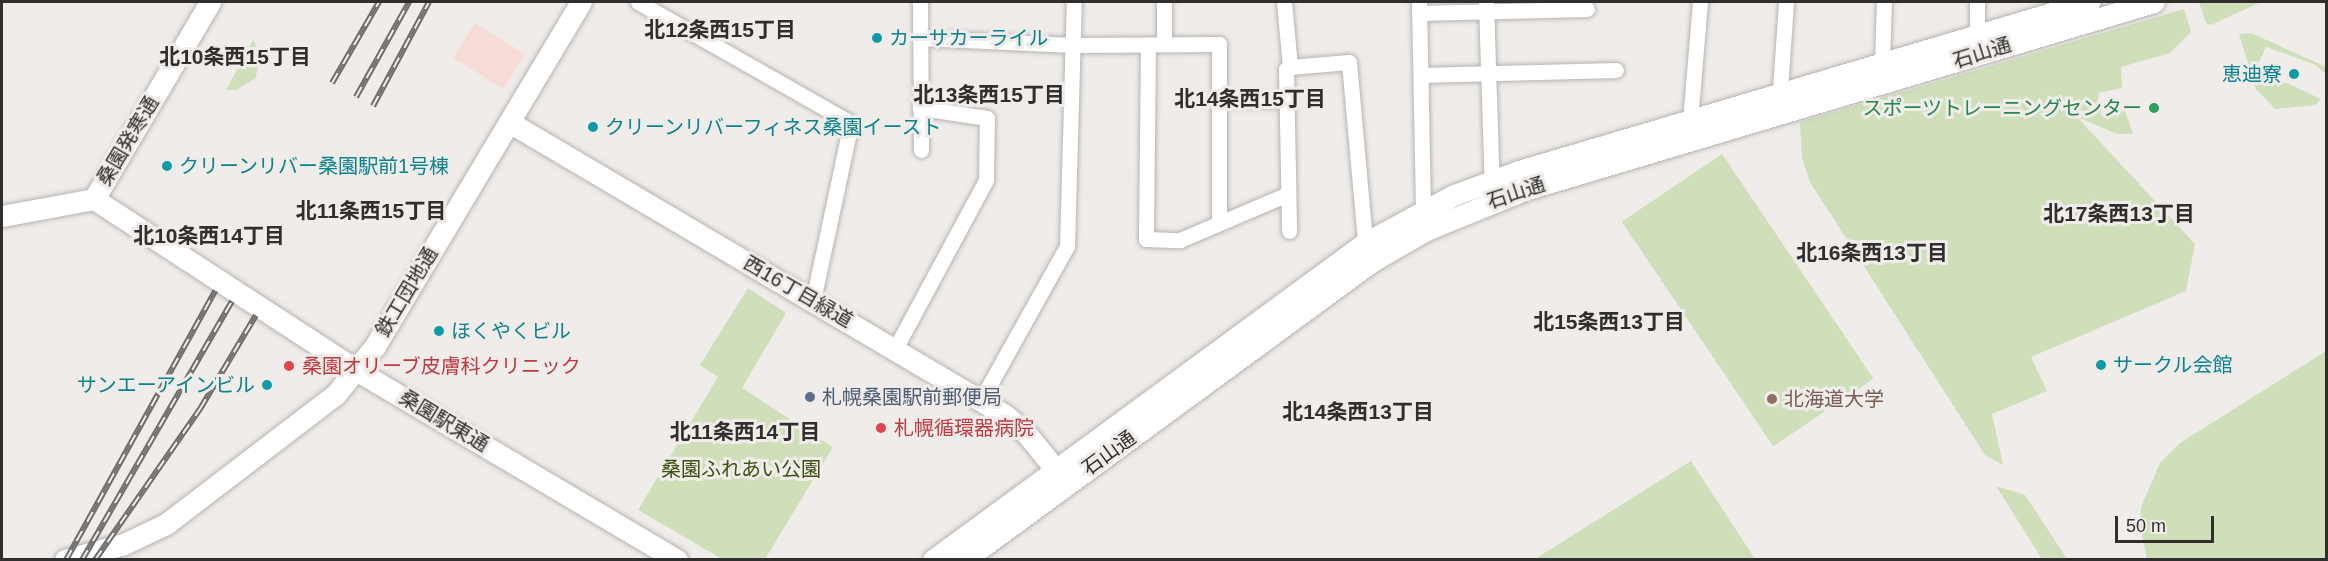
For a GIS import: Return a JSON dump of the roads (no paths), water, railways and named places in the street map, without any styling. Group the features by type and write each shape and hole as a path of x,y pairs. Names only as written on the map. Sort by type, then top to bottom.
{"main road":[{"name":"桑園発寒通","path":"2,216 94,199 210,2"},
{"name":"鉄工団地通","path":"65,560 124,544 166,524 336,394 356,370 581,2"},
{"name":"石山通","path":"933,560 1062,477 1371,262 1492,191 1690,121 1779,104 1882,64 2089,2"},
{"name":"石山通","path":"964,560 1062,477 1365,243 1423,211 1779,104 2154,2"},
{"name":"西16丁目緑道","path":"509,122 981,400 1026,433 1062,477"},
{"name":"桑園駅東通","path":"94,199 356,370 676,560"}],"street":[{"path":"638,2 851,123 813,301"},
{"path":"920,2 921,150"},
{"path":"981,400 1067,246 1074,2"},
{"path":"1164,2 1164,45"},
{"path":"1284,2 1290,67"},
{"path":"1690,121 1700,2"},
{"path":"1779,104 1786,2"},
{"path":"1882,64 1884,2"},
{"path":"1977,2 1977,35"},
{"path":"1423,211 1419,7 1556,6 1587,9"},
{"path":"1486,7 1492,191"},
{"path":"920,38 1073,45 1220,44 1219,223"},
{"path":"1148,45 1146,239 1180,240 1288,194"},
{"path":"1289,231 1286,69 1349,62 1365,243"},
{"path":"1421,75 1616,70"},
{"path":"1221,99 1286,100"},
{"path":"895,349 986,180 987,118 920,108"}],"railway":[{"path":"332,83 379,2"},
{"path":"356,97 409,2"},
{"path":"373,106 429,2"},
{"path":"66,560 215,291"},
{"path":"82,560 232,301"},
{"path":"95,560 200,409 256,315"}],"place":[{"name":"カーサカーライル","path":"877,38"},
{"name":"恵迪寮","path":"2294,74"},
{"name":"スポーツトレーニングセンター","path":"2154,108"},
{"name":"クリーンリバーフィネス桑園イースト","path":"593,127"},
{"name":"クリーンリバー桑園駅前1号棟","path":"167,166"},
{"name":"ほくやくビル","path":"439,331"},
{"name":"サークル会館","path":"2101,365"},
{"name":"桑園オリーブ皮膚科クリニック","path":"289,366"},
{"name":"サンエーアインビル","path":"267,385"},
{"name":"札幌桑園駅前郵便局","path":"810,397"},
{"name":"北海道大学","path":"1772,399"},
{"name":"札幌循環器病院","path":"881,428"}],"district":[{"name":"北12条西15丁目","path":"720,30"},
{"name":"北10条西15丁目","path":"235,57"},
{"name":"北13条西15丁目","path":"989,95"},
{"name":"北14条西15丁目","path":"1250,99"},
{"name":"北11条西15丁目","path":"371,211"},
{"name":"北17条西13丁目","path":"2119,214"},
{"name":"北10条西14丁目","path":"209,236"},
{"name":"北16条西13丁目","path":"1872,253"},
{"name":"北15条西13丁目","path":"1609,322"},
{"name":"北14条西13丁目","path":"1358,412"},
{"name":"北11条西14丁目","path":"745,432"}],"park label":[{"name":"桑園ふれあい公園","path":"741,469"}]}
